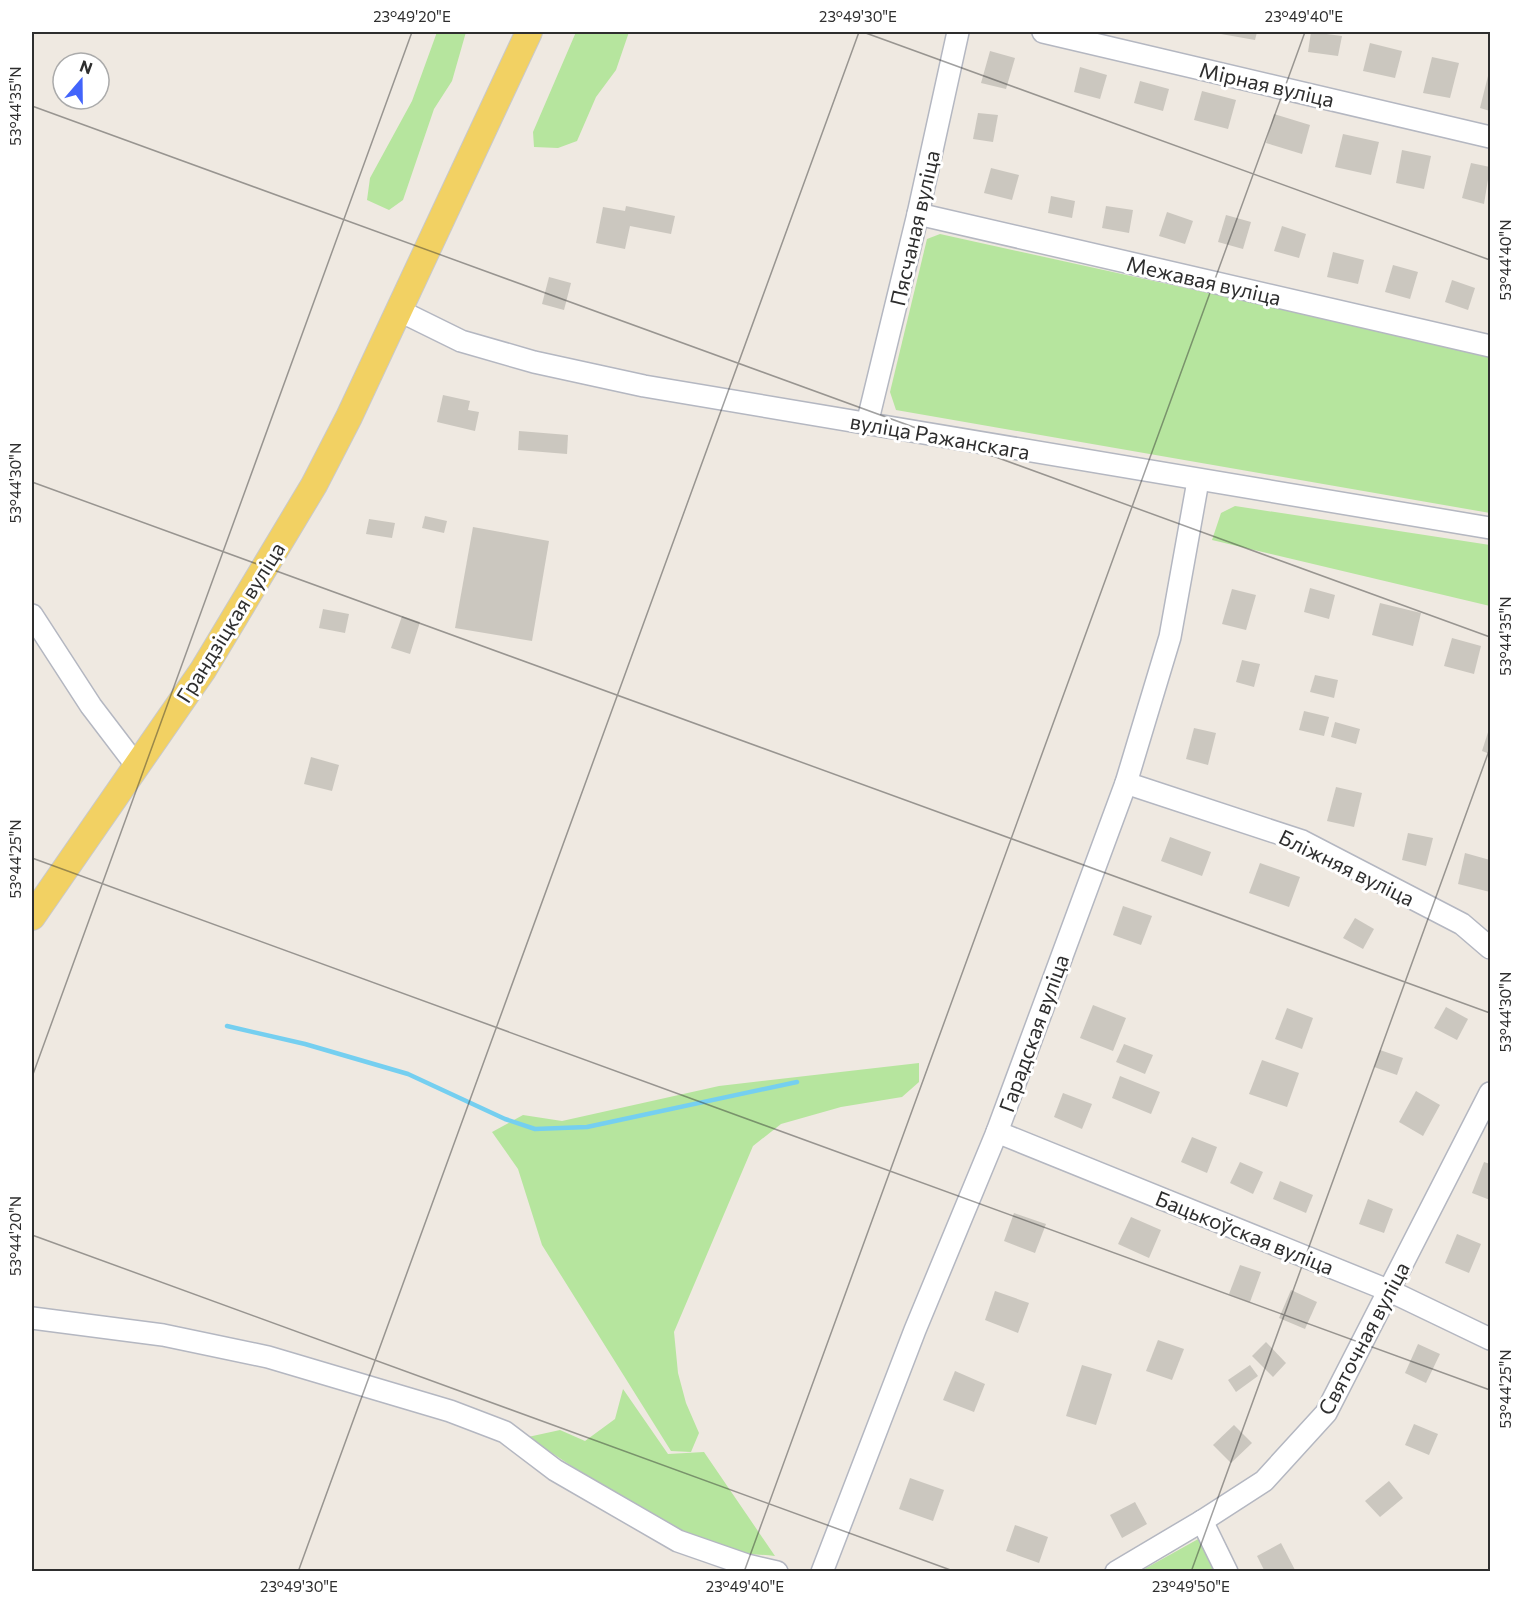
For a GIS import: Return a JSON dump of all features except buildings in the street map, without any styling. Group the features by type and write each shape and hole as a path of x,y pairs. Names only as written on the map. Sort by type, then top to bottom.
{"main road":[{"name":"Грандзіцкая вуліца","path":"32,917 203,670 314,485 529,32"}],"street":[{"name":"Пясчаная вуліца","path":"867,424 918,214 958,32"},
{"name":"Мірная вуліца","path":"1042,32 1491,137"},
{"name":"Межавая вуліца","path":"918,214 1491,346"},
{"name":"вуліца Ражанскага","path":"398,310 461,341 534,362 644,386 1198,481 1491,528"},
{"name":"Гарадская вуліца","path":"822,1572 915,1330 997,1132 1126,783 1170,637 1198,481"},
{"path":"32,615 91,706 136,765"},
{"name":"Бліжняя вуліца","path":"1126,783 1302,842 1462,924 1491,948"},
{"name":"Святочная вуліца","path":"1116,1572 1264,1481 1326,1413 1491,1093"},
{"name":"Бацькоўская вуліца","path":"997,1132 1390,1291 1491,1339"},
{"path":"32,1318 163,1335 268,1357 450,1411 505,1432 555,1470 678,1541 747,1565 777,1572"},
{"path":"1202,1521 1227,1572"}],"green space":[{"path":"437,32 466,32 452,81 434,109 403,200 389,210 367,200 370,178 412,101"},
{"path":"576,32 629,32 616,70 596,97 577,141 558,148 534,147 533,132"},
{"path":"940,234 1490,355 1490,513 896,410 890,392 927,239"},
{"path":"1235,506 1490,545 1490,606 1212,540 1221,513"},
{"path":"919,1063 919,1082 902,1097 841,1107 781,1124 753,1146 674,1332 678,1373 686,1403 699,1433 691,1452 671,1451 542,1245 518,1169 492,1132 523,1115 562,1121 719,1086"},
{"path":"623,1389 668,1454 704,1452 775,1556 734,1551 679,1529 627,1501 528,1437 560,1430 585,1441 615,1419"},
{"path":"1200,1538 1215,1572 1139,1572"}],"waterway":[{"path":"227,1026 305,1044 408,1074 505,1119 535,1129 587,1127 797,1082"}]}
